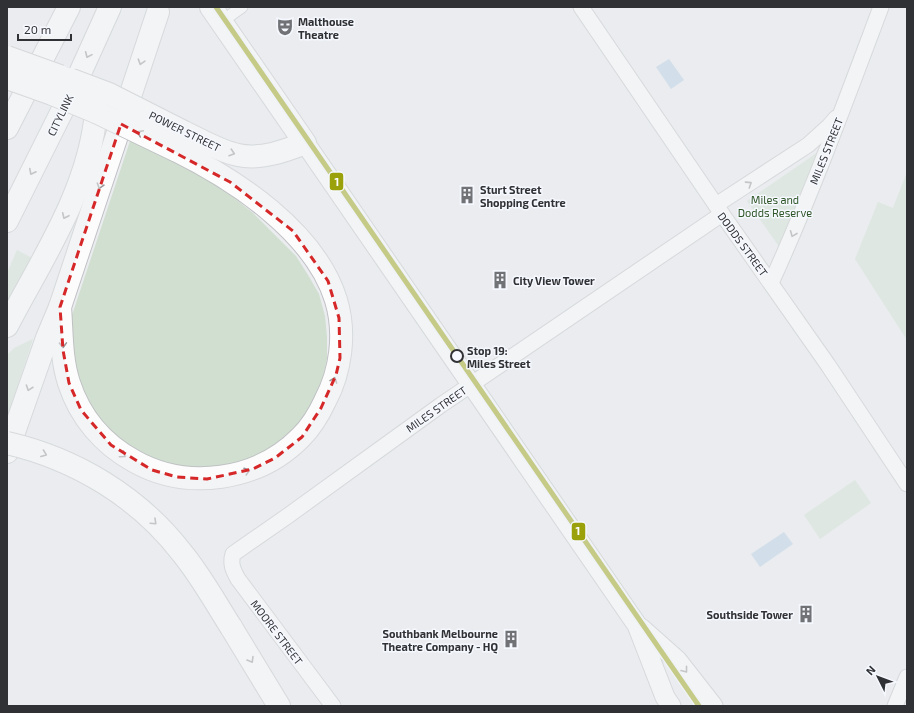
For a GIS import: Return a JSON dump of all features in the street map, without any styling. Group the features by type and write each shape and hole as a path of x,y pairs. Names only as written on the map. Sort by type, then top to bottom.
{"main road":[{"path":"7,128 69,7"},
{"name":"CITYLINK","path":"7,221 72,91 110,7"},
{"path":"7,452 47,338 60,306 158,12"},
{"path":"216,14 305,143"},
{"name":"POWER STREET","path":"7,57 109,94 180,141 217,148 246,156 270,154 305,143"},
{"path":"7,326 67,212 90,146 96,112 95,103 92,96 82,87 64,77"},
{"path":"7,78 96,112 180,141 204,164 258,201 281,220 308,249 328,281 336,301 339,318 341,336 340,358 330,391 311,425 302,437 293,445 275,458 253,469 236,474 207,479 184,478 152,470 138,464 111,446 95,430 81,410 69,383 64,362 60,306"},
{"path":"7,443 30,448 90,474 114,488 140,508 161,528 200,578 279,706"}],"street":[{"path":"216,14 242,7"},
{"name":"DODDS STREET","path":"581,7 907,482"},
{"name":"MILES STREET","path":"771,283 788,246 844,107 881,7"},
{"name":"MILES STREET","path":"233,554 808,145 829,126 844,107"},
{"path":"305,143 637,625 665,697 670,706"},
{"name":"MOORE STREET","path":"233,554 232,568 238,579 332,706"},
{"path":"637,625 677,660 713,706"},
{"path":"895,706 907,677"}],"highlighted area":[{"path":"121,124 230,182 293,231 328,281 339,318 340,358 336,375 321,408 302,437 275,458 253,469 207,479 177,477 152,470 111,445 81,410 69,383 63,350 60,307"}],"green space":[{"path":"131,138 171,157 229,194 253,213 296,256 319,294 325,316 327,337 327,359 322,380 314,400 303,419 288,436 272,449 255,458 216,470 157,465 106,432 75,380 71,318"},
{"name":"Miles and Dodds Reserve","path":"818,152 780,248 747,201"},
{"path":"907,172 907,340 855,259 878,202 893,208"},
{"path":"17,250 32,258 7,306 7,273"},
{"path":"33,339 7,418 7,355 14,348"},
{"path":"855,480 871,503 820,539 804,515"}],"water":[{"path":"669,59 684,80 671,89 656,67"},
{"path":"784,532 793,544 760,567 751,554"}],"transit line":[{"name":"1","path":"216,7 699,706"}],"place":[{"name":"Malthouse Theatre","path":"285,27"},
{"name":"Sturt Street Shopping Centre","path":"467,195"},
{"name":"City View Tower","path":"500,280"},
{"name":"Stop 19: Miles Street","path":"457,356"},
{"name":"Southside Tower","path":"806,614"},
{"name":"Southbank Melbourne Theatre Company - HQ","path":"511,639"}]}
